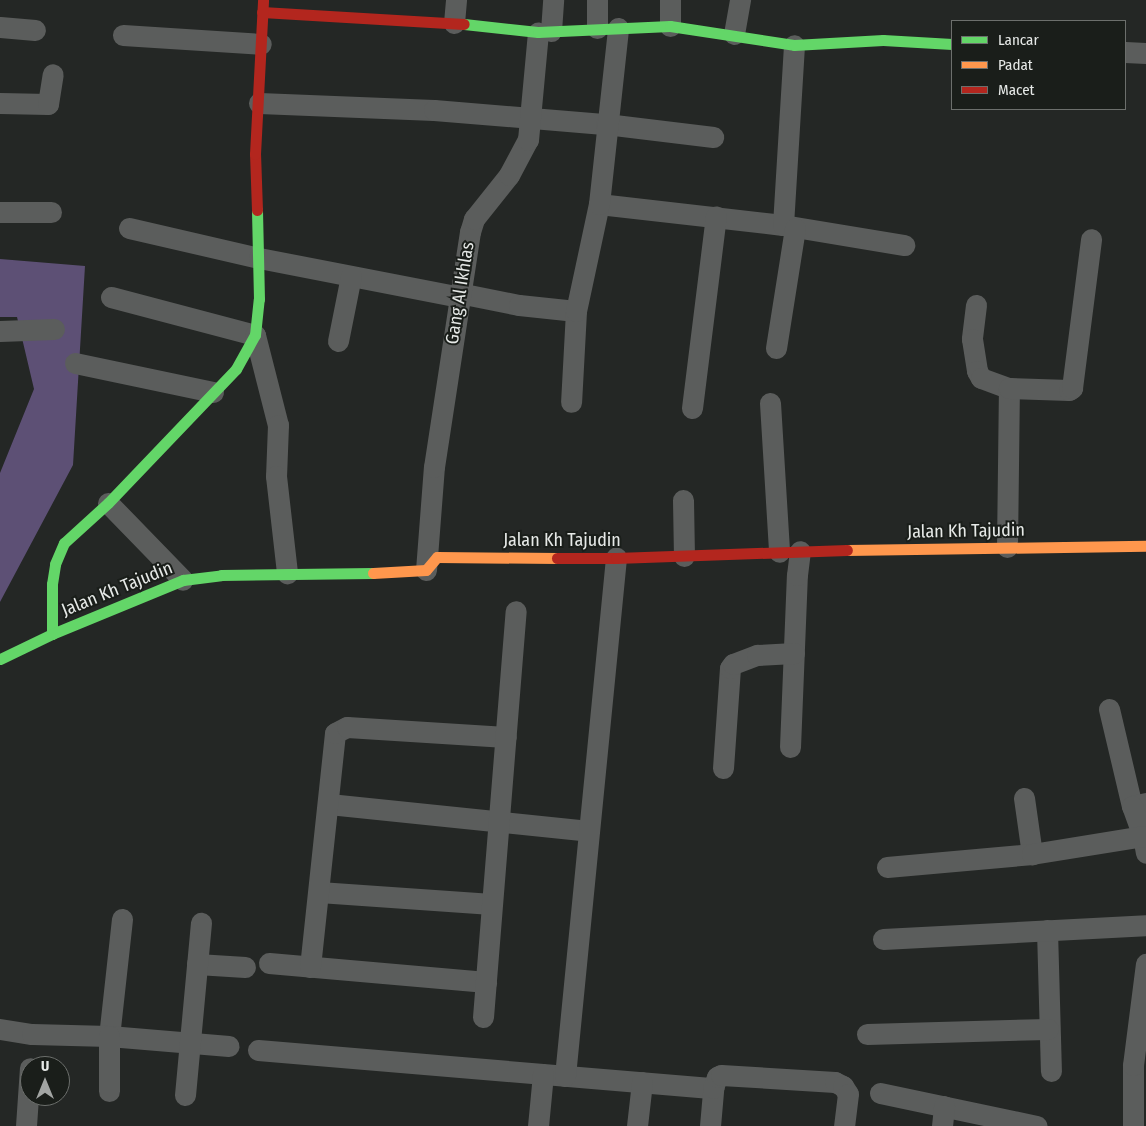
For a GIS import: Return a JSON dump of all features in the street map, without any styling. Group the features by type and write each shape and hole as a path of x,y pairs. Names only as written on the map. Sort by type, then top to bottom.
{"street":[{"path":"263,0 260,103 255,154 259,258 259,299 255,336 278,425 276,476 287,572"},
{"path":"454,23 456,0"},
{"name":"Gang Al Ikhlas","path":"426,570 434,467 470,232 474,219 509,175 528,140 544,32 553,0"},
{"path":"571,402 576,311 599,204 606,124 607,28 597,0"},
{"path":"670,0 670,26"},
{"path":"734,34 740,0"},
{"path":"262,12 454,23 544,32 670,26 734,34 794,45 883,40 951,44"},
{"path":"0,27 35,30"},
{"path":"123,35 261,44"},
{"path":"776,348 789,226 794,45"},
{"path":"1126,52 1146,53"},
{"path":"0,103 48,104 53,74"},
{"path":"260,103 406,109 531,118 606,124 713,137"},
{"path":"599,204 716,216 904,245"},
{"path":"0,212 50,212"},
{"path":"692,408 716,216"},
{"path":"129,228 259,258 351,276 459,295 576,311"},
{"path":"976,305 972,338 976,371 981,378 1009,388 1068,390 1072,388 1091,239"},
{"path":"338,341 351,276"},
{"path":"111,297 255,336"},
{"path":"0,331 54,329"},
{"path":"52,634 52,584 55,564 64,543 108,503 236,368 255,336"},
{"path":"75,362 213,392"},
{"path":"1007,547 1009,388"},
{"path":"770,403 779,552"},
{"path":"683,500 684,556"},
{"path":"108,503 182,580"},
{"name":"Jalan Kh Tajudin","path":"0,659 52,634 182,580 221,575 426,570 437,557 616,558 800,551 1146,546"},
{"path":"790,747 800,551"},
{"path":"565,1076 616,558"},
{"path":"484,1017 516,611"},
{"path":"722,768 730,668 733,664 757,655 794,653"},
{"path":"887,867 1145,845 1139,804 1108,709"},
{"path":"310,967 329,804 335,733 341,728 347,727 506,738"},
{"path":"1024,798 1032,854"},
{"path":"329,804 589,832"},
{"path":"319,892 492,904"},
{"path":"110,1091 110,1036 122,919"},
{"path":"185,1095 201,923"},
{"path":"883,939 1146,925"},
{"path":"1047,930 1050,1071"},
{"path":"269,963 486,982"},
{"path":"197,964 245,967"},
{"path":"1133,1126 1146,964"},
{"path":"866,1034 1048,1029"},
{"path":"0,1030 32,1034 110,1036 229,1046"},
{"path":"31,1056 32,1034"},
{"path":"258,1050 714,1088"},
{"path":"538,1126 543,1074"},
{"path":"710,1126 714,1088 717,1077 721,1074 835,1082 843,1086 848,1094 844,1126"},
{"path":"637,1126 642,1082"},
{"path":"880,1092 943,1116 1032,1125"},
{"path":"26,1126 27,1106"}],"shaded area":[{"path":"0,259 85,266 73,465 0,602 0,473 34,389 17,317 0,317"}],"traffic: fast":[{"path":"464,24 538,32 670,26 794,45 883,40 951,44"},
{"path":"52,634 52,584 55,564 64,543 108,503 236,369 255,335 259,299 257,210"},
{"path":"0,659 52,634 183,580 221,575 373,573"}],"traffic: slow":[{"path":"847,550 1146,546"},
{"path":"373,573 426,570 437,557 557,558"}],"traffic: jam":[{"path":"257,210 255,154 263,0"},
{"path":"262,12 464,24"},
{"path":"557,558 616,558 847,550"}]}
